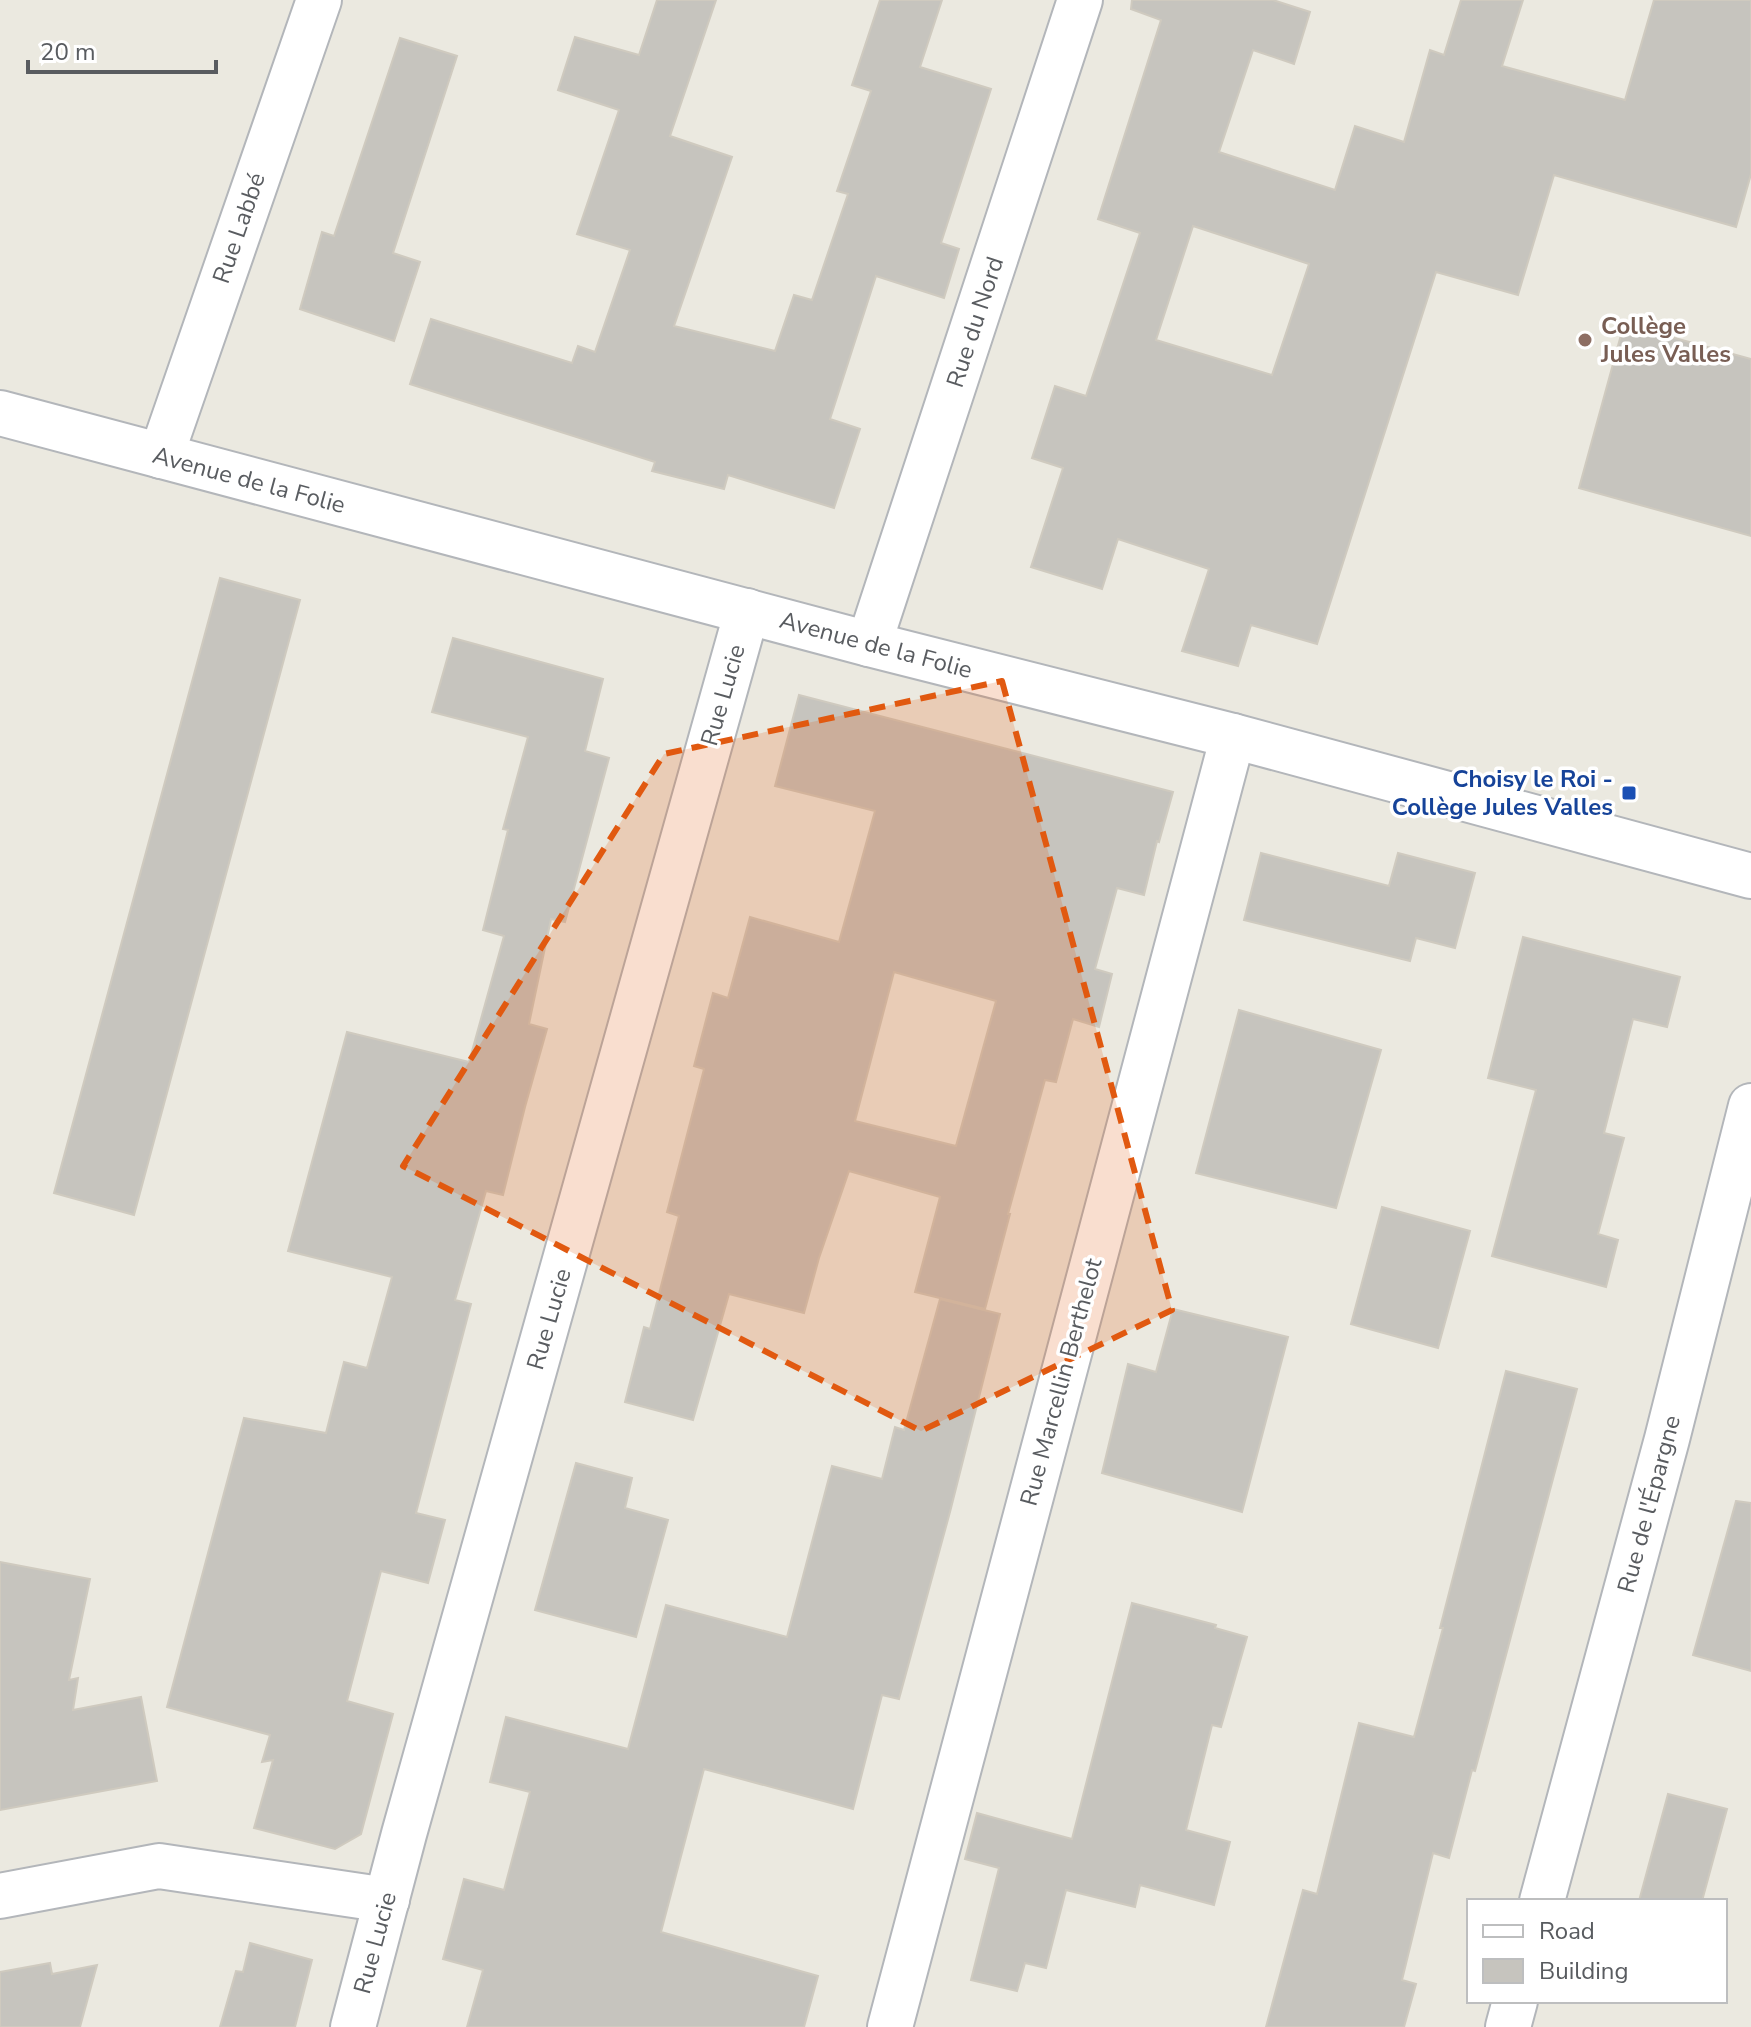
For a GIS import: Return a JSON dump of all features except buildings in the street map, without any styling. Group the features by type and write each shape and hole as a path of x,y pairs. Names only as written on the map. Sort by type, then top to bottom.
{"street":[{"name":"Rue Labbé","path":"161,456 319,0"},
{"name":"Rue du Nord","path":"869,644 1080,0"},
{"name":"Avenue de la Folie","path":"0,413 869,644 1233,736 1751,876"},
{"name":"Rue Lucie","path":"353,2027 747,611"},
{"name":"Rue Marcellin Berthelot","path":"890,2027 1233,736"},
{"name":"Rue de l'Épargne","path":"1543,1899 1667,1439 1751,1106"},
{"path":"0,1896 159,1866 387,1900"},
{"path":"1508,2027 1514,2003"}],"highlighted area":[{"path":"1002,681 1172,1310 921,1431 403,1166 664,754"}],"place":[{"name":"Collège Jules Valles","path":"1585,340"},
{"name":"Choisy le Roi - Collège Jules Valles","path":"1629,793"}]}
